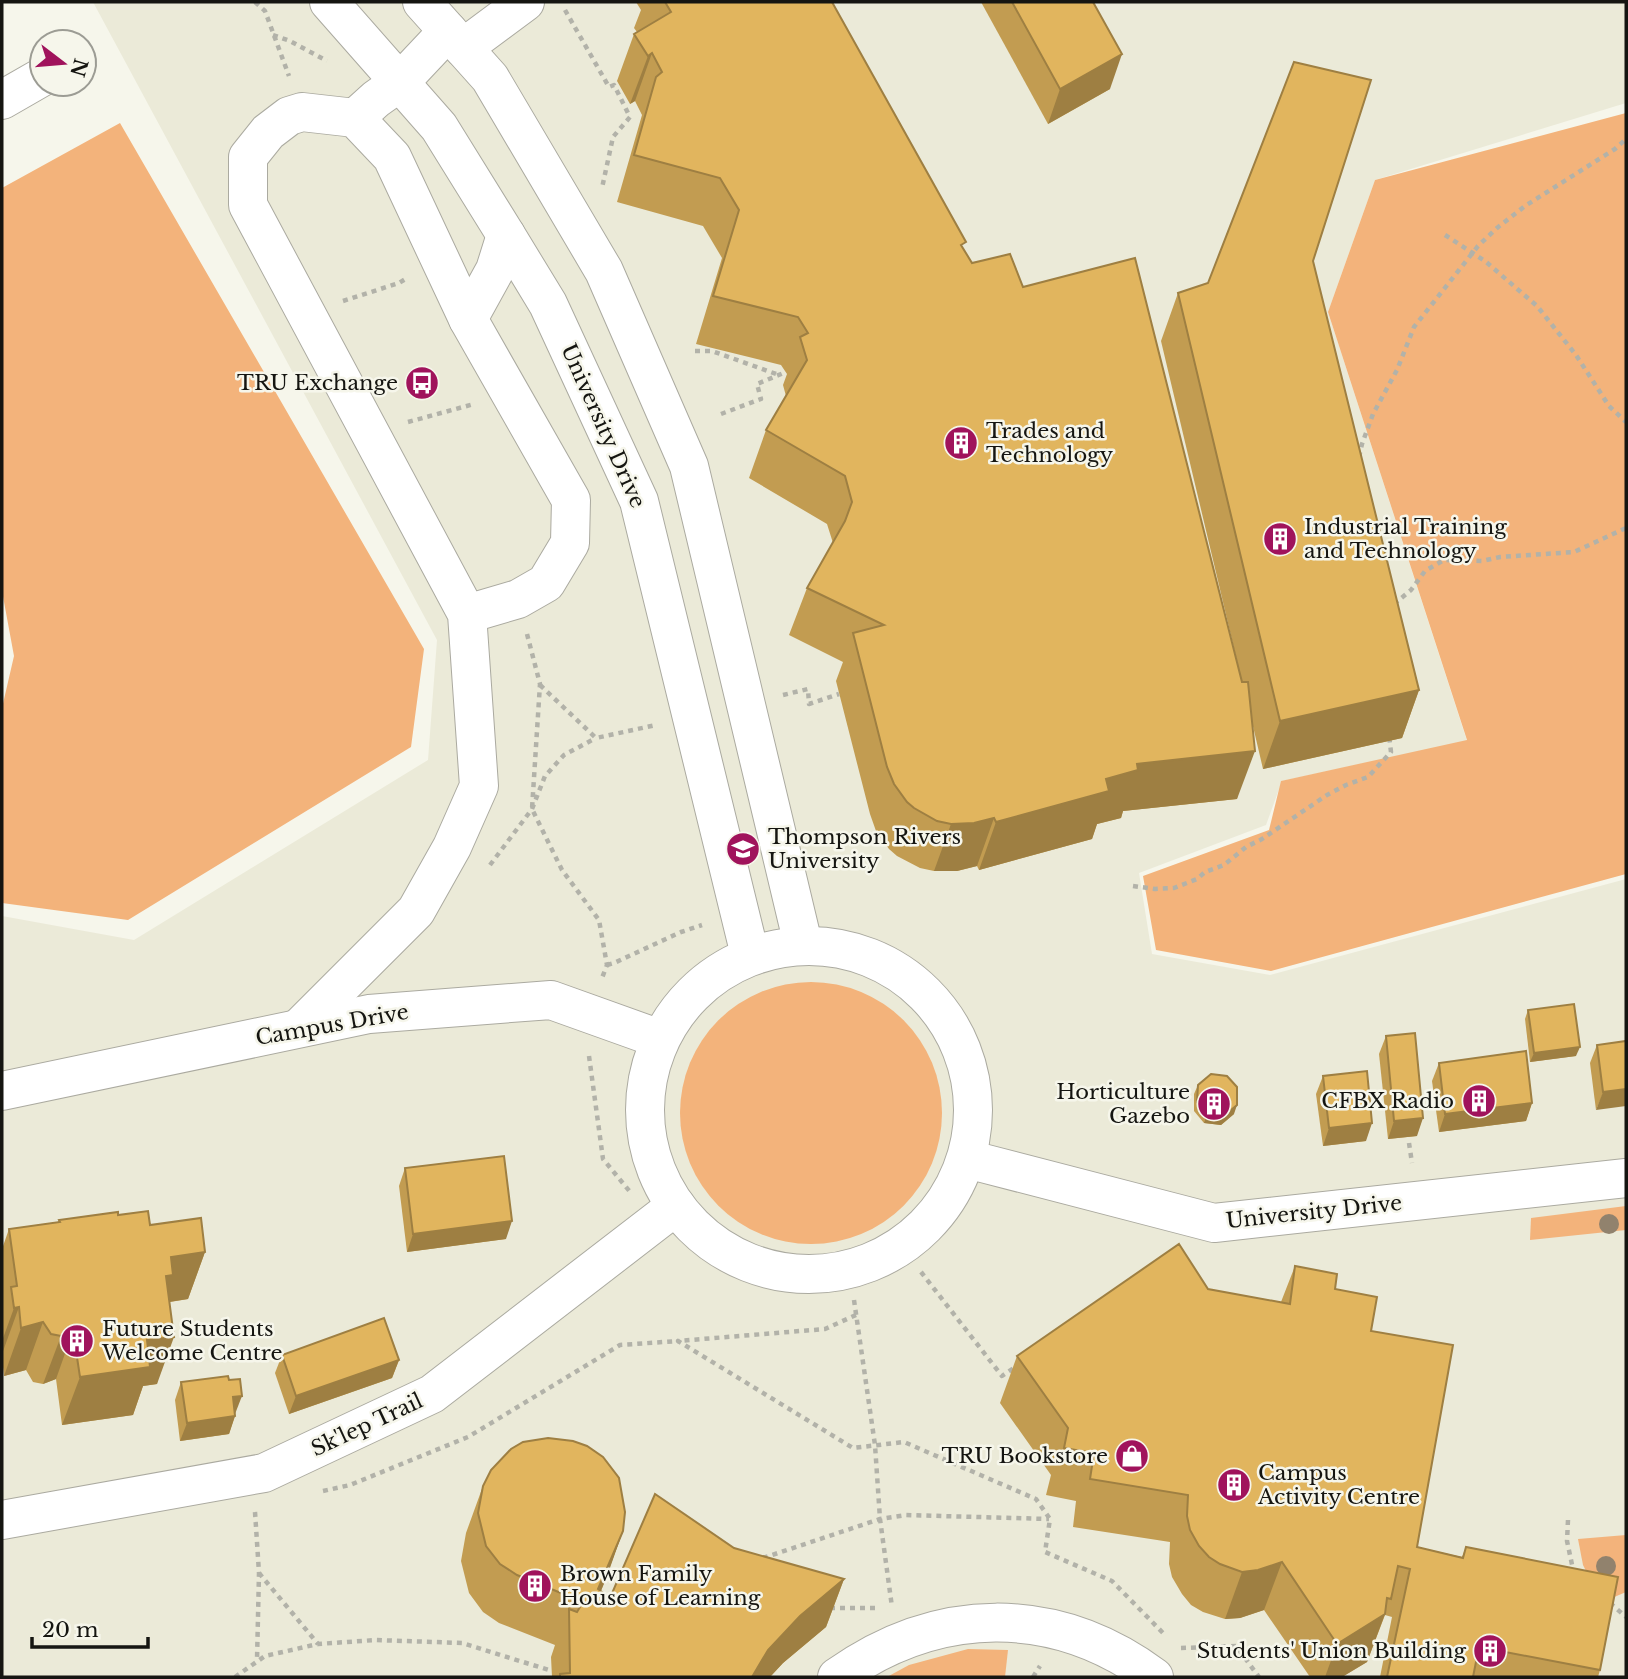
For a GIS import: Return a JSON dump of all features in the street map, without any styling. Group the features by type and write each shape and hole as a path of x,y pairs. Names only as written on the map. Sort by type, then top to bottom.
{"street":[{"name":"University Drive","path":"329,2 439,127 548,304 639,501 750,955"},
{"path":"422,2 490,78 604,271 689,466 803,944"},
{"path":"355,118 376,99 456,40 525,2"},
{"path":"2,100 28,86"},
{"path":"299,1028 416,911 452,847 479,786 467,614 247,205 248,157 268,132 289,116 302,112 355,118 392,157 468,319 571,500 570,543 546,583 518,599 467,614"},
{"path":"468,319 495,270 506,235"},
{"path":"803,944 856,951 903,973 941,1009 966,1055 975,1107 967,1158 944,1205 908,1243 862,1266 810,1275 759,1267 712,1243 676,1206 655,1168 646,1125 647,1081 660,1039 683,1004 714,976 750,955 803,944"},
{"name":"Campus Drive","path":"2,1091 369,1014 551,1000 660,1039"},
{"name":"University Drive","path":"967,1158 1214,1223 1626,1178"},
{"name":"Sk'lep Trail","path":"2,1520 264,1473 432,1394 676,1206"},
{"path":"837,1677 866,1657 928,1631 995,1622 1062,1631 1124,1657 1154,1677"}],"path":[{"path":"255,2 265,11 292,84"},
{"path":"565,10 609,87 614,85 630,117 612,137 601,189"},
{"path":"273,35 290,41 335,66"},
{"path":"1357,468 1373,414 1414,327 1478,246 1525,206 1615,149 1626,139"},
{"path":"1445,235 1485,261 1538,306 1576,355 1609,406 1626,422"},
{"path":"341,291 343,300 399,283 417,272"},
{"path":"695,351 712,351 779,375"},
{"path":"721,414 761,399 757,384 786,372"},
{"path":"470,393 480,413"},
{"path":"401,424 475,404"},
{"path":"1386,611 1410,590 1425,571 1444,560 1482,561 1500,557 1574,552 1626,528"},
{"path":"527,633 540,684 532,809 562,870 599,920 607,965 601,981"},
{"path":"540,684 596,738"},
{"path":"782,695 808,689 809,704 839,694"},
{"path":"532,809 545,776 564,755 596,738 659,725"},
{"path":"1133,886 1154,890 1174,888 1224,865 1246,847 1327,795 1368,777 1391,752 1389,733"},
{"path":"589,1054 603,1159 631,1193"},
{"path":"922,1272 1002,1376 1024,1361"},
{"path":"822,1608 892,1609 880,1519 874,1445 854,1300"},
{"path":"323,1491 350,1485 468,1437 620,1345 825,1329 856,1315"},
{"path":"678,1341 853,1448 904,1442 1036,1499 1050,1519 1045,1552 1112,1581 1169,1639"},
{"path":"252,1475 258,1573 257,1661"},
{"path":"757,1560 880,1519 906,1515 1050,1519"},
{"path":"1568,1520 1567,1541 1575,1577"},
{"path":"258,1573 318,1644"},
{"path":"1605,1599 1626,1617"},
{"path":"235,1677 265,1656 318,1644 376,1640 462,1643 552,1671"},
{"path":"1178,1648 1236,1646 1259,1677"}],"shaded area":[{"name":"Thompson Rivers University","path":"93,2 1626,2 1626,103 1375,180 1328,312 1467,741 1282,781 1266,825 1139,873 1152,954 1270,975 1626,879 1626,1677 2,1677 2,916 134,940 428,760 437,640"},
{"path":"1626,113 1626,874 1271,971 1156,950 1143,876 1269,830 1281,781 1467,740 1328,312 1375,180"},
{"path":"120,123 424,649 411,747 128,920 2,903 2,708 14,656 2,591 2,188"},
{"path":"798,982 824,982 849,987 873,997 904,1020 927,1051 937,1075 942,1113 937,1151 927,1175 904,1206 873,1229 849,1239 824,1244 798,1244 773,1239 749,1229 728,1215 709,1196 695,1175 685,1151 680,1126 680,1100 685,1075 695,1051 709,1030 728,1011 749,997 773,987"},
{"path":"1626,1206 1626,1230 1530,1240 1531,1218"},
{"path":"1626,1535 1626,1592 1612,1598 1590,1579 1583,1565 1578,1539"},
{"path":"968,1649 1008,1650 1005,1677 887,1677 909,1665"}],"building":[{"name":"Trades and Technology","path":"665,2 832,2 966,242 961,245 972,263 1010,254 1023,287 1135,258 1242,682 1248,682 1255,751 1137,764 1138,770 1106,779 1109,791 996,822 994,818 974,823 951,824 937,821 907,802 894,784 887,767 853,633 884,625 807,588 845,521 852,502 845,476 766,430 807,360 800,337 808,333 798,317 713,296 739,210 720,178 634,155 656,77 662,72 652,53 648,56 634,34 671,12"},
{"path":"1012,2 1093,2 1122,54 1060,89"},
{"name":"Industrial Training and Technology","path":"1294,62 1371,80 1313,261 1419,690 1280,721 1178,293 1208,283"},
{"path":"1574,1004 1580,1047 1534,1053 1528,1010"},
{"path":"1415,1033 1423,1118 1394,1121 1386,1036"},
{"path":"1626,1041 1626,1089 1603,1092 1597,1045"},
{"name":"CFBX Radio","path":"1526,1051 1532,1103 1445,1114 1439,1063"},
{"path":"1367,1071 1372,1123 1329,1128 1323,1076"},
{"name":"Horticulture Gazebo","path":"1211,1074 1227,1076 1237,1087 1237,1105 1224,1116 1208,1113 1197,1102 1198,1085"},
{"path":"504,1156 512,1221 413,1234 405,1168"},
{"path":"148,1211 150,1225 201,1218 205,1252 171,1257 173,1275 166,1276 174,1337 147,1340 150,1367 80,1377 73,1331 61,1336 51,1334 43,1322 21,1328 19,1307 14,1308 11,1287 17,1286 9,1229 118,1212 118,1215"},
{"name":"Campus Activity Centre","path":"1179,1244 1208,1289 1290,1304 1295,1266 1337,1274 1335,1289 1377,1297 1371,1331 1453,1345 1417,1547 1463,1558 1466,1547 1618,1577 1600,1670 1479,1647 1473,1677 1387,1677 1410,1569 1398,1566 1391,1599 1387,1598 1385,1614 1337,1644 1282,1562 1242,1572 1209,1557 1190,1530 1187,1516 1188,1495 1090,1479 1094,1453 1064,1448 1068,1428 1017,1356"},
{"path":"384,1318 399,1360 296,1396 282,1355"},
{"path":"228,1376 229,1380 240,1379 242,1396 233,1397 235,1416 187,1423 181,1382"},
{"name":"Brown Family House of Learning","path":"548,1438 587,1446 603,1457 619,1478 625,1512 623,1531 598,1589 610,1598 655,1494 734,1548 844,1579 800,1616 768,1650 752,1677 560,1677 560,1674 570,1673 569,1609 577,1612 583,1602 517,1575 500,1564 486,1546 478,1513 483,1486 491,1470 511,1449 523,1442"}],"place":[{"name":"TRU Exchange","path":"422,383"},
{"name":"Trades and Technology","path":"961,443"},
{"name":"Industrial Training and Technology","path":"1280,539"},
{"name":"Thompson Rivers University","path":"743,849"},
{"name":"CFBX Radio","path":"1479,1101"},
{"name":"Horticulture Gazebo","path":"1214,1104"},
{"name":"Future Students Welcome Centre","path":"77,1341"},
{"name":"TRU Bookstore","path":"1132,1456"},
{"name":"Campus Activity Centre","path":"1234,1485"},
{"name":"Brown Family House of Learning","path":"535,1586"},
{"name":"Students' Union Building","path":"1490,1651"}]}
